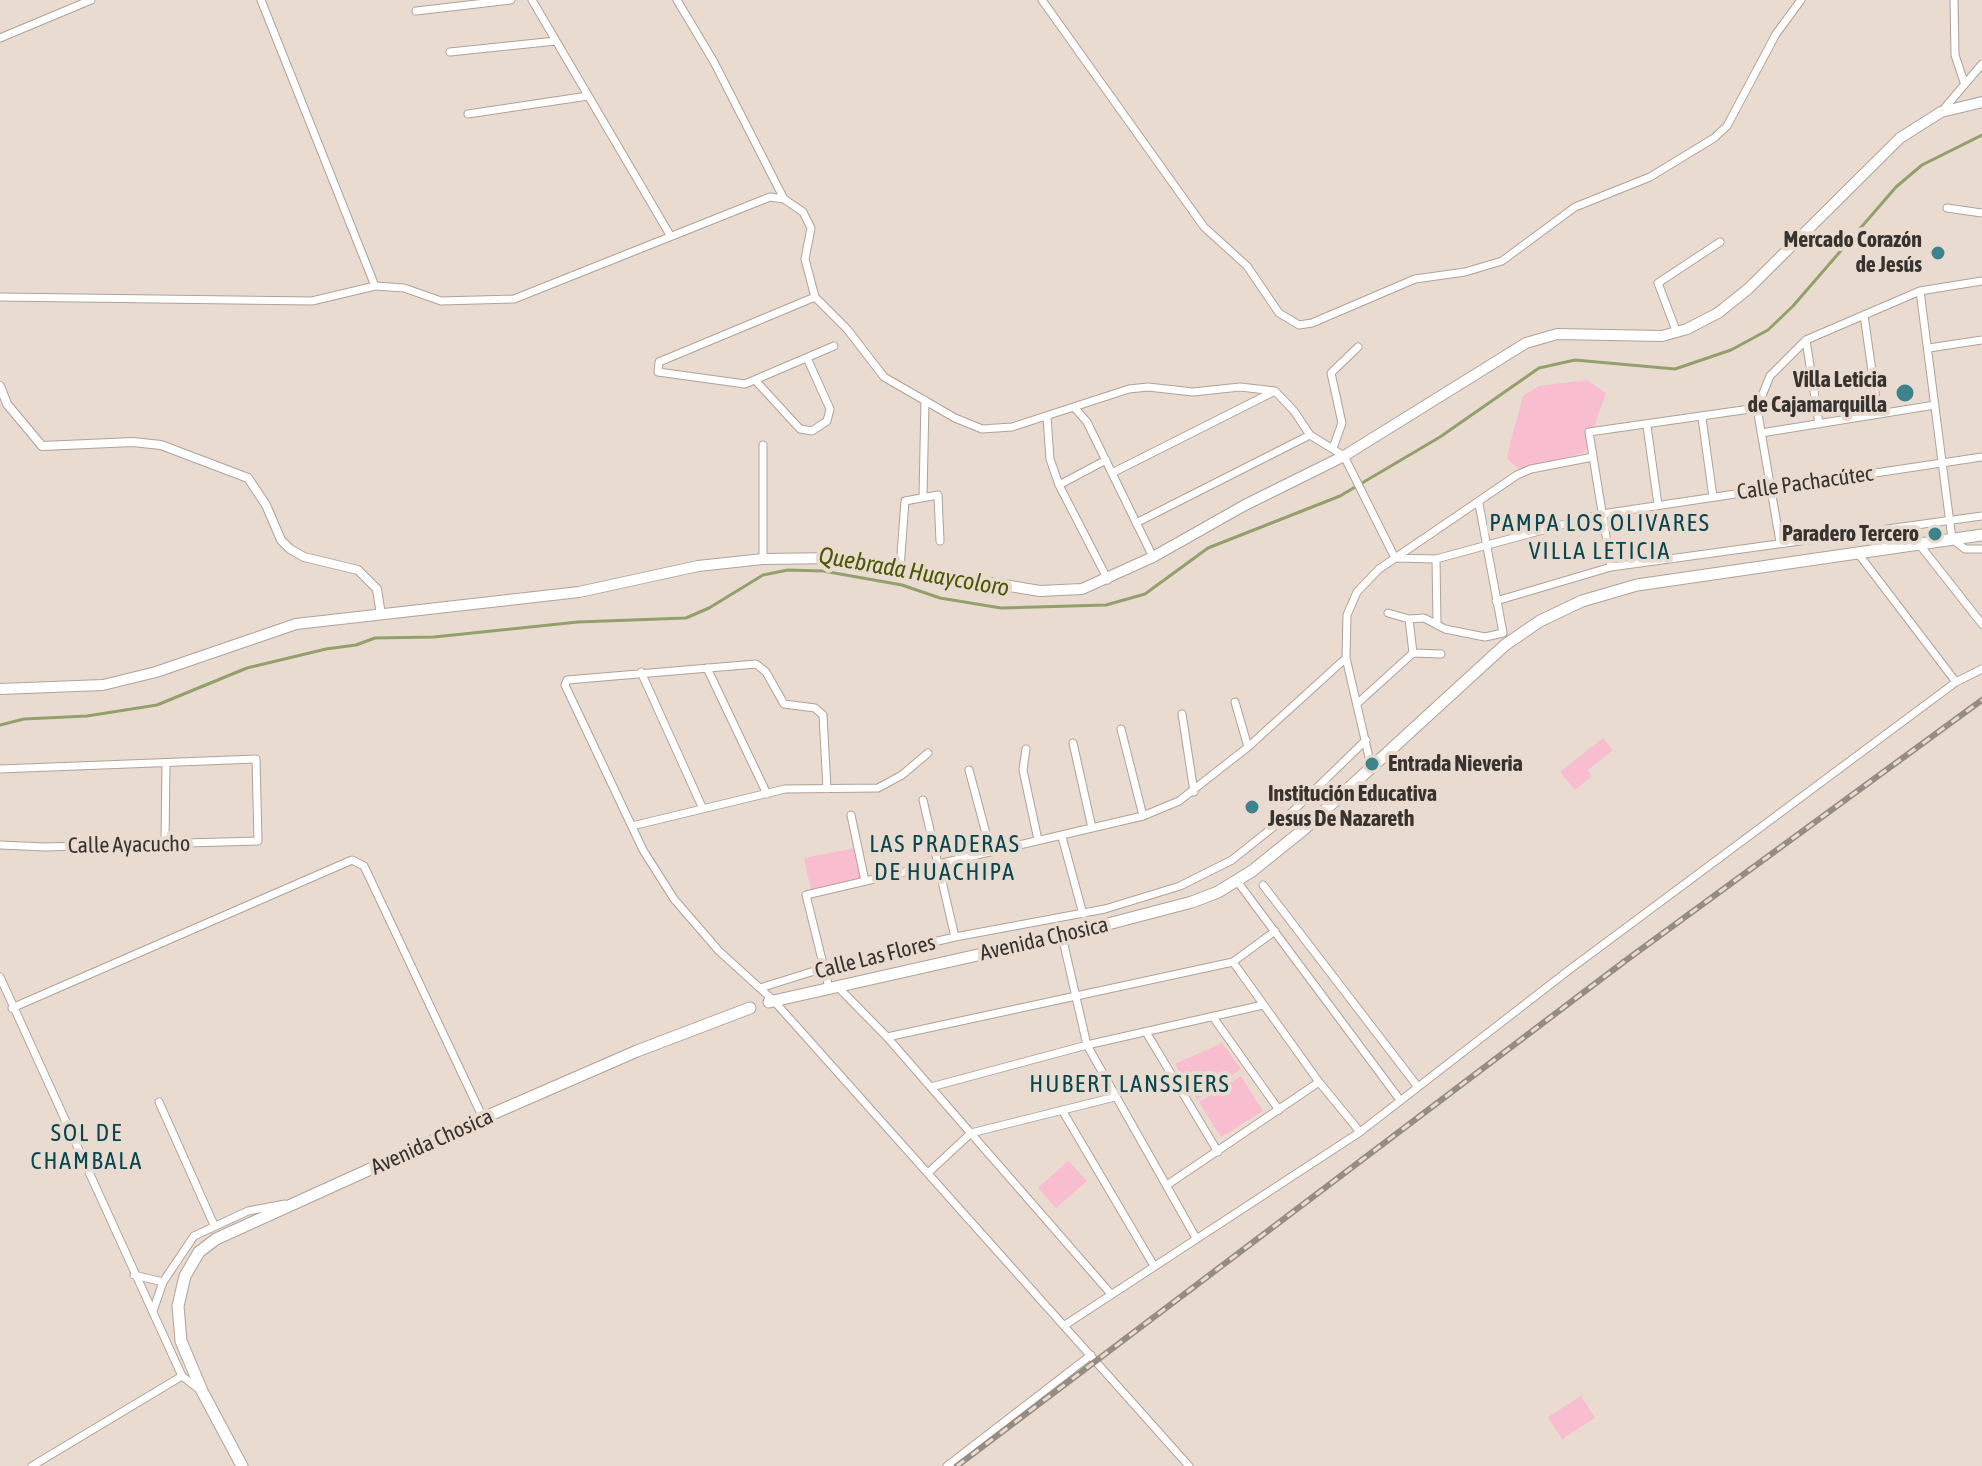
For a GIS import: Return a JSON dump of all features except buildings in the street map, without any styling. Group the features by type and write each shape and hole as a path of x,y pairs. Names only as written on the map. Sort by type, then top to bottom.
{"main road":[{"path":"0,689 103,685 156,672 296,624 579,592 698,566 763,559 827,558 1040,591 1082,589 1108,580 1245,505 1344,456 1471,375 1540,337 1677,333 1718,313 1748,289 1900,138 1941,112 1982,102"},
{"name":"Avenida Chosica","path":"242,1466 202,1391 181,1341 178,1306 185,1276 199,1252 216,1239 637,1051 750,1008 1062,936 1192,902 1237,881 1303,830 1505,645 1540,621 1582,601 1637,585 1982,535"}],"street":[{"path":"0,38 91,0"},
{"path":"261,0 375,286"},
{"path":"416,11 511,0"},
{"path":"532,0 670,235"},
{"path":"677,0 714,62 784,199"},
{"path":"1042,0 1204,227 1247,266 1279,313 1299,325 1312,323 1415,279 1465,272 1502,261 1575,207 1650,177 1714,138 1727,126 1776,34 1801,0"},
{"path":"1954,0 1955,55 1964,82"},
{"path":"450,52 556,41"},
{"path":"1941,112 1982,64"},
{"path":"468,114 588,96"},
{"path":"0,297 312,301 375,286 404,288 441,301 514,299 770,197 784,199 803,212 811,228 805,259 815,297 847,329 884,377 982,429 1012,427 1148,387 1193,392 1240,387 1275,391 1294,411 1310,435 1344,456 1395,558"},
{"path":"1947,208 1982,213"},
{"path":"1677,333 1658,283 1720,242"},
{"path":"1780,542 1757,408 1770,376 1806,340 1920,291 1982,281"},
{"path":"1920,291 1952,539 1965,549 1982,549"},
{"path":"815,297 659,362 656,367 664,376 745,384 834,346"},
{"path":"1864,315 1878,413"},
{"path":"1806,340 1819,424"},
{"path":"1929,348 1982,340"},
{"path":"1333,448 1342,423 1331,373 1358,347"},
{"path":"755,380 800,429 812,431 827,421 830,409 807,358"},
{"path":"0,386 7,404 42,446 133,442 161,445 248,478 266,505 281,540 304,557 358,570 377,589 381,615"},
{"path":"1112,473 1275,391"},
{"path":"923,497 925,400"},
{"path":"1761,433 1935,405"},
{"path":"1074,407 1087,422 1153,557"},
{"path":"1611,567 1589,432 1757,408"},
{"path":"1047,417 1050,459 1059,485 1108,580"},
{"path":"1702,418 1713,497"},
{"path":"1647,426 1658,505"},
{"path":"1136,523 1310,435"},
{"path":"763,445 763,559"},
{"path":"1371,766 1359,702 1346,658 1347,615 1357,592 1395,558 1531,469 1593,457"},
{"name":"Calle Pachacútec","path":"1395,558 1436,559 1602,514 1982,457"},
{"path":"1059,485 1106,460"},
{"path":"900,568 905,501 938,495 940,541"},
{"path":"1388,613 1409,619 1424,618 1437,625 1485,637 1503,633 1479,504"},
{"path":"1496,601 1611,567 1982,516"},
{"path":"1919,544 1982,624"},
{"path":"1857,552 1956,682"},
{"path":"1436,559 1437,625"},
{"path":"1409,619 1413,653"},
{"path":"1359,702 1413,653 1441,654"},
{"path":"1111,1294 887,1037 833,987 824,968 806,895 1143,816 1194,792 1346,658"},
{"path":"827,789 823,715 815,708 784,704 766,672 756,664 571,678 565,685 632,826 674,899 719,951 760,988 928,1173 1188,1466"},
{"path":"707,668 767,794"},
{"path":"1065,1325 1360,1132 1956,682 1982,669"},
{"path":"641,672 703,809"},
{"path":"1235,702 1248,747"},
{"path":"1182,714 1194,792"},
{"path":"1121,729 1143,816"},
{"name":"Calle Las Flores","path":"760,988 824,968 955,937 1083,914 1180,886 1232,860 1292,812 1366,740"},
{"path":"1073,743 1092,828"},
{"path":"1026,749 1023,770 1038,840"},
{"path":"632,826 785,789 878,788 902,775 928,753"},
{"name":"Calle Ayacucho","path":"0,845 165,845 258,841 256,759 166,763"},
{"path":"0,769 166,763 165,845"},
{"path":"969,770 991,852"},
{"path":"923,800 955,937"},
{"path":"851,815 865,881"},
{"path":"1062,837 1083,914"},
{"path":"12,1008 352,860 364,866 483,1118"},
{"path":"1237,881 1400,1100"},
{"path":"1263,885 1418,1087"},
{"path":"887,1037 1233,962 1275,931"},
{"path":"1062,936 1087,1045 1196,1238"},
{"path":"1233,962 1319,1082 1360,1132"},
{"path":"0,977 133,1275 182,1376 202,1391"},
{"path":"931,1087 1087,1045 1263,1005"},
{"path":"1213,1017 1279,1110"},
{"path":"1146,1032 1218,1152"},
{"path":"1167,1185 1319,1082"},
{"path":"928,1173 971,1133 1115,1097"},
{"path":"159,1102 214,1225"},
{"path":"1062,1110 1154,1266"},
{"path":"153,1312 163,1282 194,1236 248,1211 298,1201"},
{"path":"133,1275 163,1282"},
{"path":"947,1466 1091,1355"},
{"path":"32,1466 182,1376"}],"shaded area":[{"path":"1587,380 1606,393 1585,452 1520,469 1512,464 1507,458 1523,396 1539,386"},
{"path":"1603,738 1613,750 1588,770 1592,776 1575,790 1560,772"},
{"path":"855,848 861,880 811,890 804,858"},
{"path":"1222,1043 1241,1069 1197,1100 1175,1064"},
{"path":"1241,1076 1263,1111 1221,1137 1199,1102"},
{"path":"1068,1161 1087,1181 1056,1208 1038,1188"},
{"path":"1581,1396 1595,1418 1562,1439 1548,1417"}],"waterway":[{"name":"Quebrada Huaycoloro","path":"0,725 24,719 87,716 157,705 247,668 356,645 375,638 434,637 578,622 686,618 709,608 763,575 788,570 823,571 902,585 940,598 1001,608 1106,605 1145,594 1208,548 1340,496 1440,437 1539,368 1575,360 1675,369 1731,350 1768,330 1793,306 1896,187 1922,165 1982,135"}],"railway":[{"path":"957,1466 1625,961 1982,700"}],"place":[{"name":"Mercado Corazón de Jesús","path":"1938,253"},
{"name":"Villa Leticia de Cajamarquilla","path":"1905,393"},
{"name":"Paradero Tercero","path":"1935,534"},
{"name":"Entrada Nieveria","path":"1372,764"},
{"name":"Institución Educativa Jesus De Nazareth","path":"1252,807"}],"district":[{"name":"PAMPA LOS OLIVARES VILLA LETICIA","path":"1600,537"},
{"name":"LAS PRADERAS DE HUACHIPA","path":"945,858"},
{"name":"HUBERT LANSSIERS","path":"1130,1084"},
{"name":"SOL DE CHAMBALA","path":"87,1147"}]}
